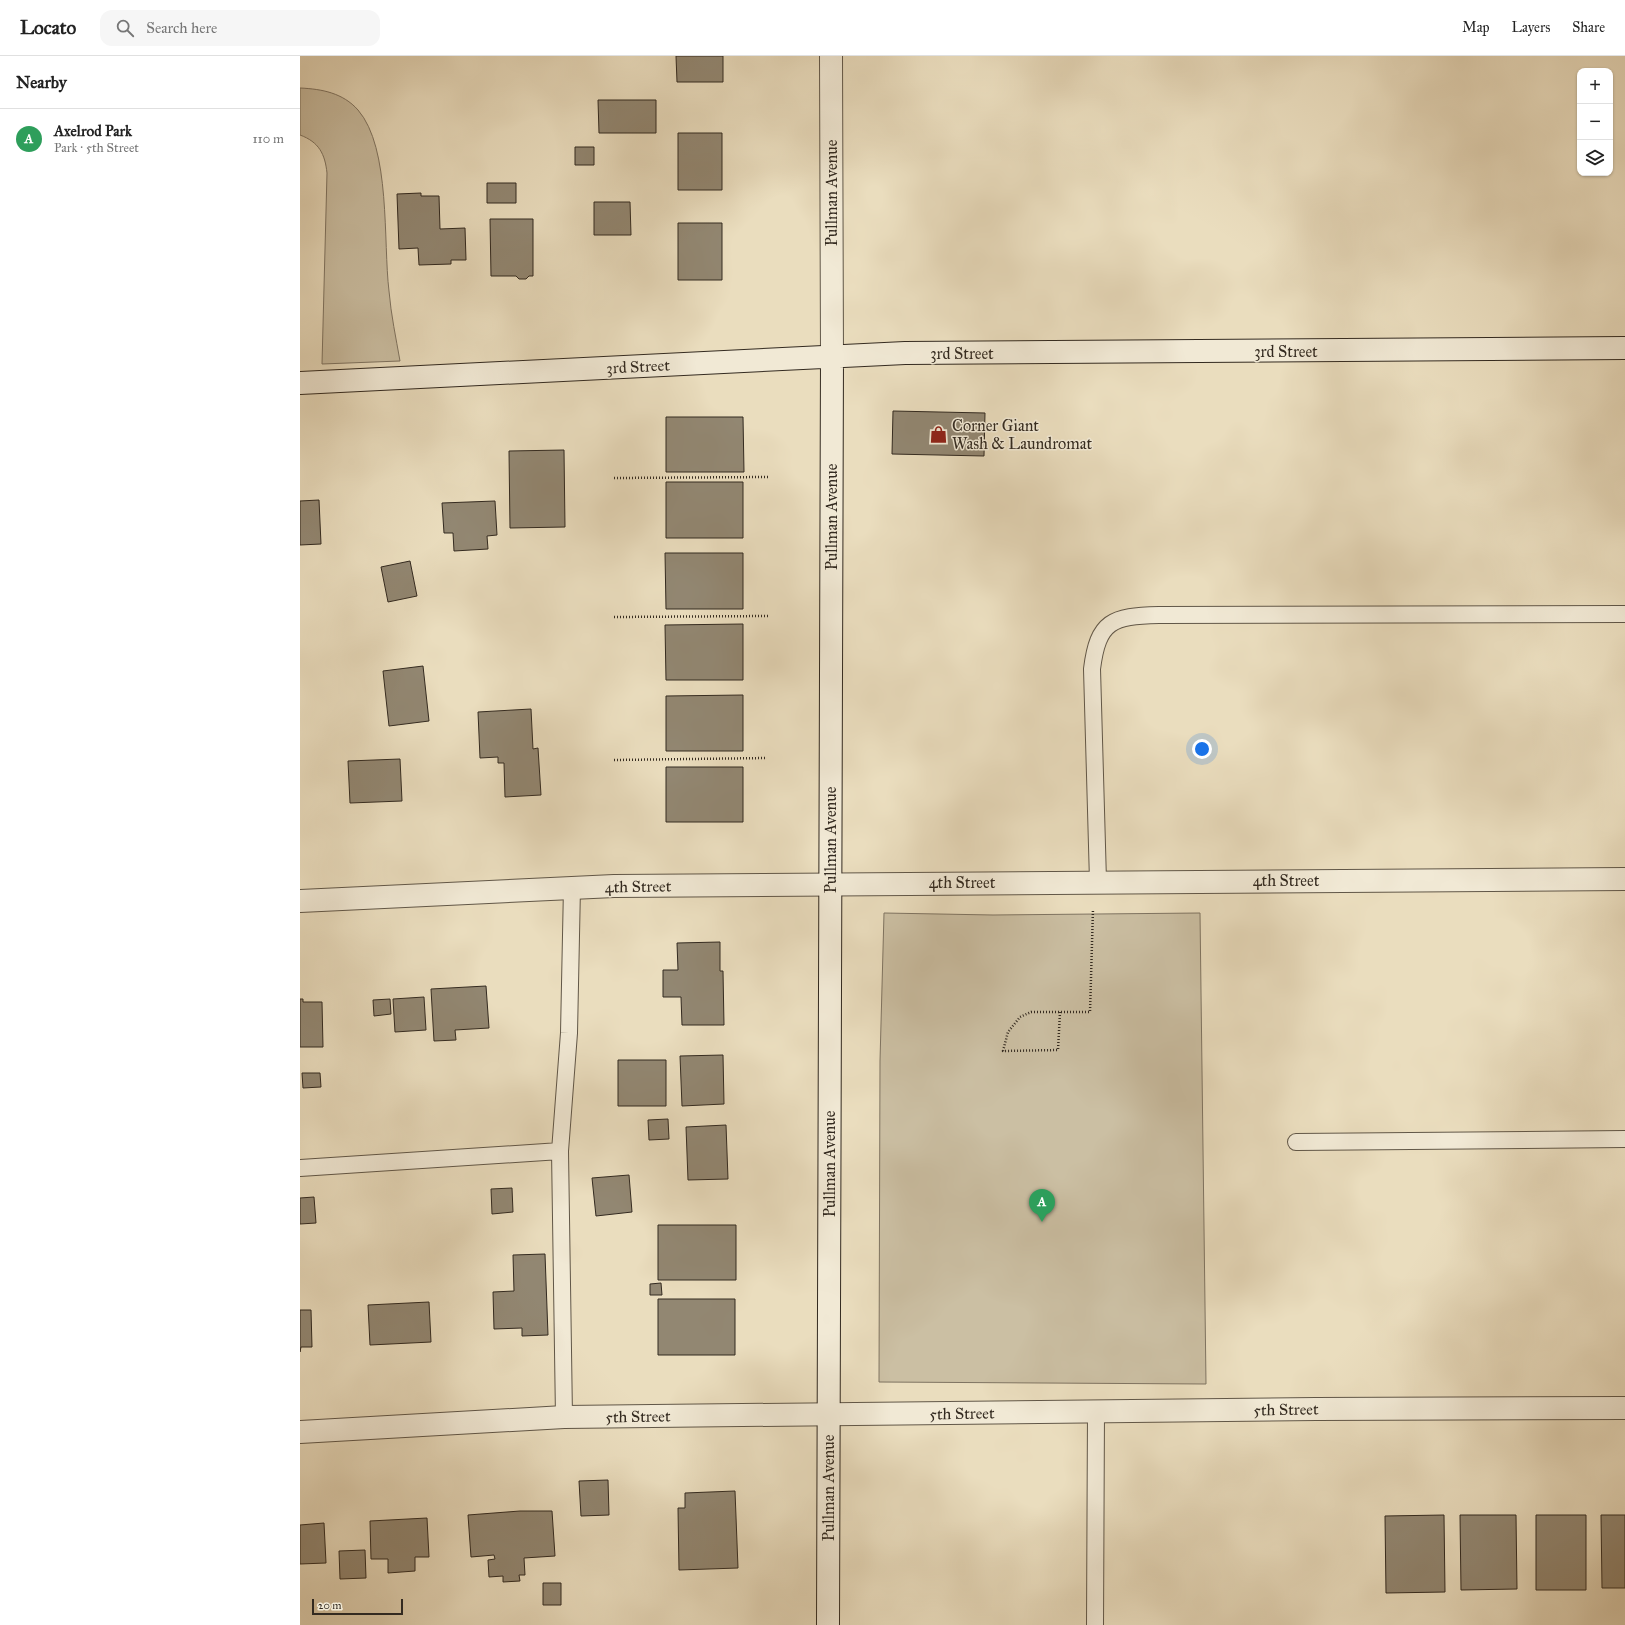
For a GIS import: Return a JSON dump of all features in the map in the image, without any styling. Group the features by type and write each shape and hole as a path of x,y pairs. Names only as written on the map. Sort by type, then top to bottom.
{"street":[{"name":"Pullman Avenue","path":"828,1625 832,357 831,56"},
{"name":"3rd Street","path":"300,382 913,353 1625,348"},
{"name":"4th Street","path":"300,901 572,887 1098,881 1625,879"},
{"name":"5th Street","path":"300,1432 564,1417 1096,1411 1625,1408"}],"lane":[{"path":"1098,881 1092,669 1098,640 1104,629 1113,622 1137,615 1625,614"},
{"path":"564,1417 560,1151 570,1032 572,887"},
{"path":"1296,1142 1625,1138"},
{"path":"300,1168 560,1151"},
{"path":"1095,1625 1096,1411"}],"path":[{"path":"614,478 768,477"},
{"path":"614,617 768,616"},
{"path":"614,760 767,758"},
{"path":"1060,1012 1058,1050 1003,1051 1008,1032 1020,1017 1031,1012 1060,1012 1090,1012 1093,905 1098,881"}],"shaded area":[{"path":"300,88 316,89 339,96 352,104 358,110 369,127 376,147 381,171 384,196 387,271 400,361 322,364 327,173 323,154 312,141 300,135"},
{"path":"884,913 993,915 1200,913 1206,1384 879,1382 880,1061"}],"building":[{"path":"676,56 723,56 723,82 677,82"},
{"path":"598,100 656,100 656,133 599,133"},
{"path":"678,133 722,133 722,190 678,190"},
{"path":"575,147 594,147 594,165 575,165"},
{"path":"487,183 516,183 516,203 487,203"},
{"path":"421,193 421,196 439,196 440,229 465,228 466,260 451,260 451,264 419,265 418,248 399,249 397,194"},
{"path":"594,202 630,202 631,235 594,235"},
{"path":"490,219 533,219 533,276 529,276 526,279 519,279 516,276 491,276"},
{"path":"678,223 722,223 722,280 678,280"},
{"name":"Corner Giant Wash & Laundromat","path":"893,411 985,413 984,456 892,454"},
{"path":"666,417 743,417 744,472 666,472"},
{"path":"564,450 565,527 510,528 509,451"},
{"path":"666,482 743,482 743,538 666,538"},
{"path":"319,500 321,544 300,545 300,501"},
{"path":"495,501 497,535 487,536 488,549 454,551 453,533 444,533 442,503"},
{"path":"665,553 743,553 743,609 666,609"},
{"path":"410,561 417,596 388,602 381,567"},
{"path":"743,624 743,680 666,680 665,625"},
{"path":"423,666 429,721 389,726 383,671"},
{"path":"743,695 743,751 666,751 666,696"},
{"path":"531,709 533,749 538,748 541,795 505,797 504,763 498,763 498,757 480,758 478,712"},
{"path":"400,759 402,801 350,803 348,761"},
{"path":"666,767 743,767 743,822 666,822"},
{"path":"720,942 720,971 723,971 724,1025 682,1025 681,997 663,997 663,970 678,970 677,943"},
{"path":"486,986 489,1028 455,1030 456,1040 434,1041 431,989"},
{"path":"424,997 426,1030 395,1032 393,999"},
{"path":"300,999 303,999 303,1002 322,1002 323,1047 300,1047"},
{"path":"390,999 391,1014 374,1016 373,1000"},
{"path":"723,1055 724,1104 682,1106 680,1056"},
{"path":"618,1060 666,1060 666,1106 618,1106"},
{"path":"302,1073 320,1073 321,1087 303,1088"},
{"path":"668,1119 669,1139 649,1140 648,1120"},
{"path":"726,1125 728,1179 688,1180 686,1127"},
{"path":"629,1175 632,1212 596,1216 592,1178"},
{"path":"512,1188 513,1212 492,1214 491,1189"},
{"path":"314,1197 316,1223 300,1224 300,1198"},
{"path":"658,1225 736,1225 736,1280 658,1280"},
{"path":"545,1254 548,1335 522,1336 522,1328 494,1329 493,1292 514,1291 513,1255"},
{"path":"661,1283 662,1295 650,1295 650,1284"},
{"path":"658,1299 735,1299 735,1355 658,1355"},
{"path":"429,1302 431,1342 370,1345 368,1305"},
{"path":"300,1310 311,1310 312,1347 301,1347 300,1352"},
{"path":"608,1480 609,1515 581,1516 579,1481"},
{"path":"735,1491 738,1568 679,1570 678,1508 685,1508 685,1493"},
{"path":"520,1511 552,1511 555,1556 524,1558 525,1575 519,1575 520,1581 503,1582 503,1576 489,1577 488,1560 495,1559 494,1555 471,1557 468,1515"},
{"path":"1444,1515 1445,1592 1386,1593 1385,1516"},
{"path":"1460,1515 1516,1515 1517,1589 1461,1590"},
{"path":"1536,1515 1586,1515 1586,1590 1536,1590"},
{"path":"1601,1515 1625,1515 1625,1588 1602,1588"},
{"path":"427,1518 429,1557 415,1557 415,1571 388,1573 388,1559 371,1559 370,1521"},
{"path":"324,1523 326,1563 300,1564 300,1525"},
{"path":"365,1550 366,1578 340,1579 339,1551"},
{"path":"543,1583 561,1583 561,1605 543,1605"}],"place":[{"name":"Corner Giant Wash & Laundromat","path":"939,434"},
{"name":"Axelrod Park","path":"1042,1222"}]}
